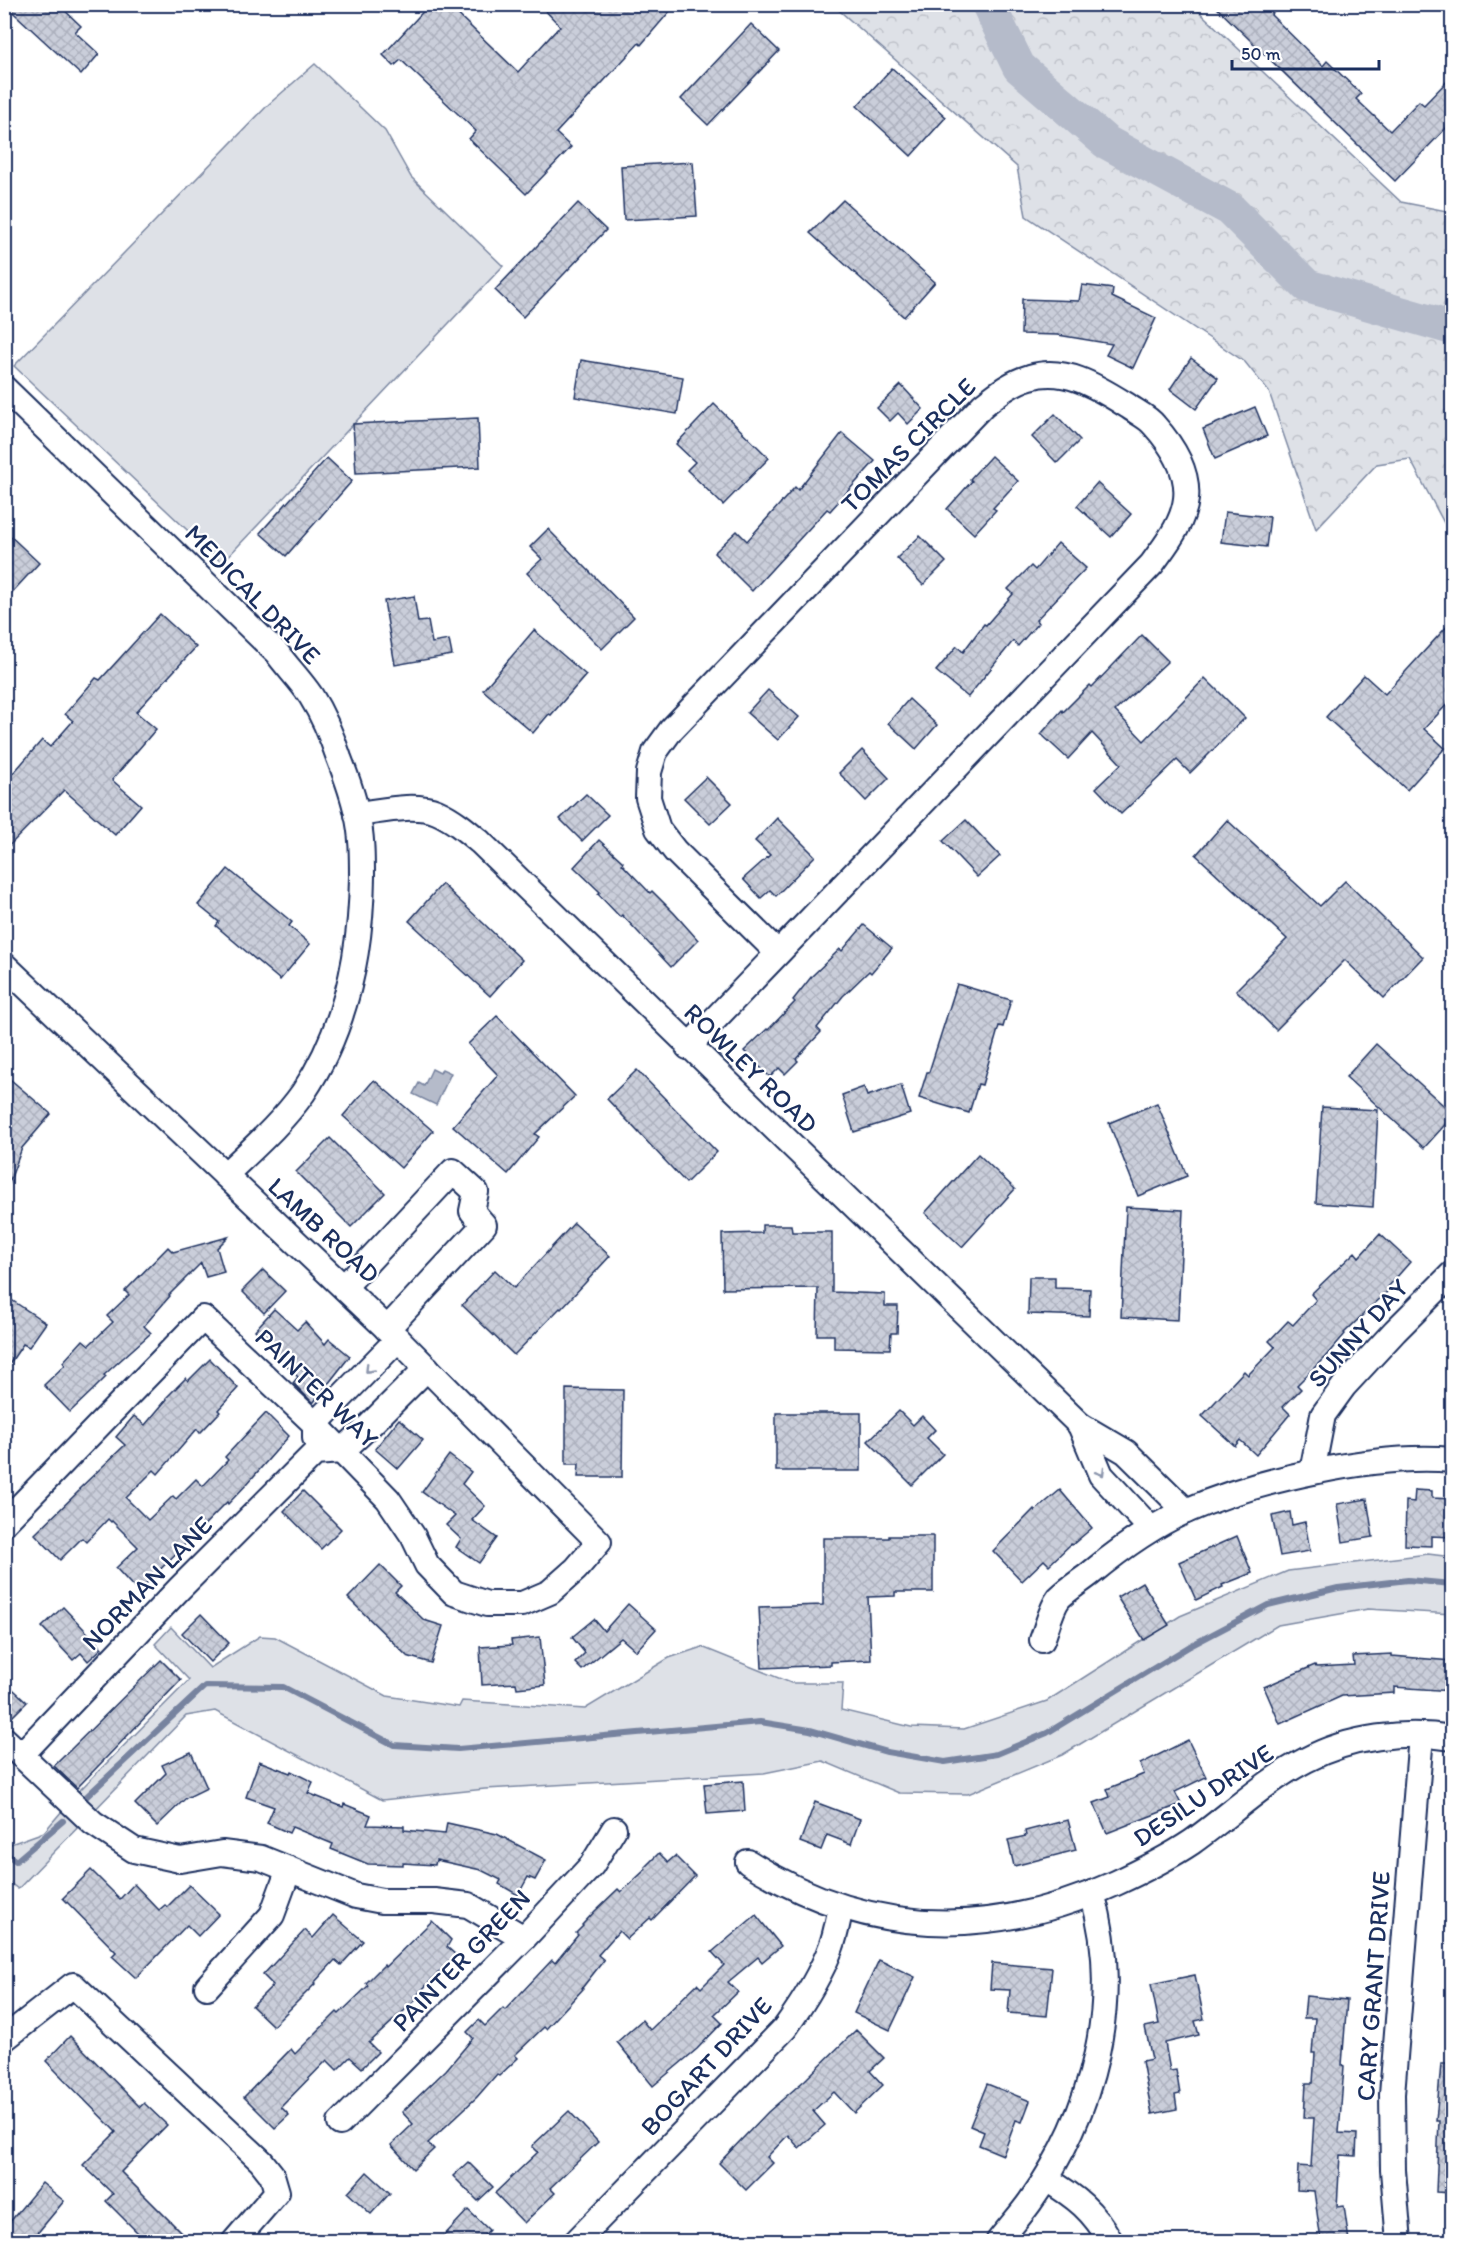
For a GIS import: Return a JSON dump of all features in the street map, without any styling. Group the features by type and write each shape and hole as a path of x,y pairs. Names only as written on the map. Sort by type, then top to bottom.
{"street":[{"name":"TOMAS CIRCLE","path":"688,1047 1152,564 1175,533 1186,500 1184,478 1176,453 1153,423 1083,379 1053,374 1031,376 1010,386 982,405 671,730 655,752 649,772 648,798 658,830 777,952"},
{"name":"MEDICAL DRIVE","path":"4,388 277,653 311,696 331,735 357,814 362,846 361,914 357,951 349,989 337,1025 322,1060 303,1092 277,1124 225,1175"},
{"name":"ROWLEY ROAD","path":"357,814 413,808 436,812 462,826 1080,1425 1126,1452 1186,1511"},
{"name":"LAMB ROAD","path":"4,965 393,1334 599,1542"},
{"path":"344,1287 453,1171 476,1192 472,1211 484,1225 315,1424 315,1453 342,1450 427,1368"},
{"name":"SUNNY DAY","path":"1312,1472 1323,1414 1344,1386 1380,1346 1452,1274"},
{"name":"PAINTER WAY","path":"4,1523 203,1318 342,1450 388,1498 413,1536 427,1565 454,1593 487,1604 522,1604 550,1592 576,1569 599,1542"},
{"name":"ROWLEY ROAD","path":"1080,1425 1101,1475 1151,1529"},
{"name":"NORMAN LANE","path":"13,1747 180,1589 315,1453"},
{"path":"1042,1640 1058,1599 1110,1557 1151,1529 1186,1511 1233,1494 1312,1472 1387,1461 1452,1460"},
{"name":"DESILU DRIVE","path":"748,1862 791,1886 841,1907 875,1916 937,1923 987,1921 1028,1913 1092,1893 1153,1866 1191,1842 1306,1760 1360,1741 1421,1735 1452,1738"},
{"name":"CARY GRANT DRIVE","path":"1399,2241 1393,2170 1392,2094 1421,1735"},
{"path":"13,1747 93,1823 134,1850 180,1860 222,1843 356,1896 382,1901 434,1901 468,1905 524,1938"},
{"name":"PAINTER GREEN","path":"340,2123 524,1938 592,1865 614,1829"},
{"path":"207,1987 272,1915 289,1869"},
{"path":"998,2241 1046,2179 1081,2112 1094,2075 1105,2004 1101,1930 1092,1893"},
{"name":"BOGART DRIVE","path":"576,2241 785,2028 804,2002 821,1972 831,1946 841,1907"},
{"path":"4,2039 73,1986 261,2161 272,2175 278,2192 242,2234"},
{"path":"1046,2179 1076,2197 1091,2210 1111,2241"}],"green space":[{"path":"833,5 1192,5 1401,202 1452,212 1452,538 1410,459 1377,464 1316,529 1269,392 1245,362 1026,216 1017,167"},
{"path":"315,64 385,131 411,177 503,266 222,563 14,366 269,104"},
{"path":"1428,1554 1452,1557 1452,1614 1368,1609 1278,1625 1062,1755 968,1794 899,1793 823,1761 764,1773 485,1789 382,1800 215,1711 186,1716 18,1889 5,1879 5,1846 44,1832 80,1790 189,1680 155,1644 171,1627 210,1668 260,1636 275,1637 387,1696 459,1707 462,1701 585,1709 669,1658 702,1647 791,1683 843,1683 841,1710 911,1727 964,1729 1047,1701 1180,1616 1288,1571"}],"water":[{"path":"432,1069 440,1073 442,1069 451,1073 436,1105 413,1094 419,1083 424,1086"}],"building":[{"path":"4,4 58,4 81,26 75,32 99,54 81,75"},
{"path":"430,4 447,4 518,72 560,26 539,4 676,4 641,45 639,43 556,133 571,147 526,194 469,139 476,131 401,60 394,66 383,55"},
{"path":"1213,4 1281,4 1271,15 1323,66 1327,61 1361,94 1356,99 1390,131 1419,101 1424,105 1452,76 1452,122 1395,181"},
{"path":"751,24 779,51 708,125 681,99"},
{"path":"892,68 946,117 911,156 857,106"},
{"path":"693,162 697,216 624,220 621,166"},
{"path":"843,200 935,282 904,317 810,233"},
{"path":"578,203 606,230 523,317 495,290"},
{"path":"1082,285 1113,289 1112,297 1156,318 1133,368 1106,355 1112,344 1058,335 1021,334 1022,299 1079,301"},
{"path":"1191,358 1218,378 1196,409 1170,389"},
{"path":"581,360 683,377 677,414 575,397"},
{"path":"901,385 923,409 908,424 898,413 890,421 877,408"},
{"path":"714,404 769,458 723,505 687,470 695,462 676,444"},
{"path":"1255,407 1267,436 1215,459 1203,429"},
{"path":"1055,414 1080,440 1057,463 1032,437"},
{"path":"478,418 480,467 356,473 353,424"},
{"path":"842,433 875,461 830,511 827,509 752,591 714,553 737,531 747,541 795,487 798,490"},
{"path":"991,456 1018,481 993,508 996,510 974,534 947,509"},
{"path":"327,458 352,481 286,556 260,533"},
{"path":"1097,483 1131,514 1111,537 1077,506"},
{"path":"1225,512 1270,517 1266,547 1221,542"},
{"path":"548,529 634,617 602,649 527,573 542,559 530,547"},
{"path":"4,530 39,563 4,601"},
{"path":"920,536 946,562 923,585 897,558"},
{"path":"1058,543 1086,568 1036,620 1038,623 1018,646 1013,641 968,697 936,671 957,646 963,652 984,624 986,625 1013,594 1008,589 1031,566 1035,570"},
{"path":"414,596 418,622 428,621 432,643 449,640 452,655 395,665 384,601"},
{"path":"160,614 196,647 136,712 156,729 112,780 141,805 115,835 64,790 4,851 4,780 16,770 42,740 50,747 73,721 65,714 96,678 100,680"},
{"path":"1452,621 1452,699 1424,729 1445,748 1407,790 1326,717 1364,675 1385,694"},
{"path":"534,630 586,675 533,733 483,690"},
{"path":"1142,635 1168,661 1115,711 1144,741 1205,678 1245,718 1190,773 1177,760 1121,814 1096,788 1121,764 1092,733 1068,759 1041,734 1062,710 1063,712 1090,685 1092,687"},
{"path":"768,690 799,717 778,740 747,713"},
{"path":"909,699 937,725 916,749 888,723"},
{"path":"862,750 889,778 866,801 839,773"},
{"path":"706,777 732,803 710,824 684,798"},
{"path":"586,794 608,815 582,841 560,819"},
{"path":"777,818 815,856 776,896 770,890 761,898 743,879 770,855 755,841"},
{"path":"966,820 1000,856 977,877 943,841"},
{"path":"1227,820 1320,906 1345,881 1423,957 1384,998 1345,960 1276,1030 1236,990 1287,939 1196,855"},
{"path":"599,840 623,862 622,864 650,893 652,891 674,913 698,940 671,967 574,867"},
{"path":"228,869 292,922 289,926 310,944 280,980 216,926 219,922 198,905"},
{"path":"442,884 522,960 490,996 409,921"},
{"path":"864,925 892,948 871,973 869,971 843,996 817,1028 821,1032 796,1059 798,1061 785,1074 779,1068 770,1077 744,1051 795,1002 793,1000 812,976 840,949 842,951"},
{"path":"957,984 1011,1000 1003,1027 999,1026 982,1085 978,1084 969,1113 919,1098"},
{"path":"497,1016 575,1096 535,1134 539,1137 508,1174 453,1126 498,1075 468,1044"},
{"path":"1376,1044 1452,1113 1452,1117 1424,1148 1346,1077"},
{"path":"637,1070 717,1152 686,1183 607,1099"},
{"path":"4,1074 51,1114 22,1148 6,1191"},
{"path":"374,1080 433,1131 401,1168 343,1116"},
{"path":"901,1085 910,1114 854,1132 842,1095 864,1087 867,1096"},
{"path":"1157,1103 1187,1176 1138,1196 1109,1123"},
{"path":"1322,1107 1378,1110 1373,1207 1316,1203"},
{"path":"330,1138 385,1193 351,1227 296,1172"},
{"path":"978,1154 1015,1189 962,1247 925,1213"},
{"path":"1126,1207 1183,1210 1178,1320 1121,1317"},
{"path":"574,1223 610,1256 514,1355 462,1305 495,1270 514,1288"},
{"path":"762,1225 791,1225 792,1232 832,1232 832,1292 885,1294 885,1306 898,1306 897,1333 891,1333 890,1349 834,1348 834,1335 817,1335 818,1288 723,1289 722,1234 762,1233"},
{"path":"1380,1234 1410,1262 1388,1287 1390,1289 1344,1333 1325,1357 1297,1385 1301,1389 1283,1407 1290,1414 1256,1455 1240,1440 1235,1446 1202,1416 1244,1371 1248,1375 1275,1347 1269,1341 1288,1321 1293,1325 1316,1300 1311,1294 1355,1252 1359,1257"},
{"path":"228,1237 217,1248 224,1272 206,1277 201,1263 169,1295 144,1326 151,1333 104,1375 106,1377 70,1412 44,1385 65,1365 63,1362 83,1340 89,1345 113,1322 107,1316 129,1295 125,1291 168,1247 173,1252"},
{"path":"263,1270 285,1291 264,1313 242,1291"},
{"path":"1029,1277 1055,1277 1055,1288 1090,1289 1089,1316 1028,1314"},
{"path":"4,1295 46,1323 29,1347 23,1344 4,1372"},
{"path":"274,1309 297,1330 305,1322 325,1344 329,1339 350,1356 313,1403 293,1383 298,1377 274,1352 276,1350 255,1330"},
{"path":"210,1359 238,1388 200,1433 197,1429 158,1474 154,1470 126,1498 148,1520 173,1496 176,1499 196,1479 203,1486 228,1460 225,1457 266,1413 289,1436 228,1504 227,1502 138,1592 116,1568 138,1547 108,1519 86,1542 82,1538 60,1560 35,1534 125,1445 116,1437 134,1416 145,1425 166,1398 186,1378 188,1381"},
{"path":"566,1389 623,1390 622,1477 578,1477 579,1464 566,1464"},
{"path":"899,1411 913,1425 922,1416 935,1430 927,1438 943,1454 912,1485 868,1441"},
{"path":"776,1413 861,1413 861,1471 776,1471"},
{"path":"399,1419 423,1440 398,1469 375,1449"},
{"path":"449,1455 471,1472 462,1484 485,1506 472,1520 497,1538 479,1563 456,1547 461,1539 446,1525 455,1516 422,1492"},
{"path":"1060,1490 1092,1528 1049,1565 1044,1560 1022,1581 993,1551 1034,1509 1035,1511"},
{"path":"1415,1490 1432,1491 1432,1498 1452,1499 1452,1537 1431,1536 1431,1546 1405,1545 1406,1501 1414,1502"},
{"path":"303,1491 341,1529 321,1549 284,1511"},
{"path":"1367,1499 1373,1537 1343,1542 1337,1504"},
{"path":"1290,1512 1292,1525 1305,1522 1310,1551 1280,1556 1272,1516"},
{"path":"889,1536 933,1536 933,1592 895,1592 895,1596 868,1597 871,1660 831,1662 831,1665 762,1668 759,1607 823,1605 823,1538 889,1538"},
{"path":"1237,1536 1252,1573 1222,1585 1223,1587 1196,1600 1179,1562"},
{"path":"380,1565 401,1586 395,1592 424,1620 443,1626 431,1663 407,1656 348,1598"},
{"path":"1142,1582 1169,1625 1144,1640 1117,1597"},
{"path":"628,1604 656,1629 636,1651 621,1638 582,1670 575,1663 585,1653 572,1637 594,1619 604,1631"},
{"path":"63,1607 102,1648 88,1661 81,1653 73,1660 42,1627"},
{"path":"201,1614 229,1643 210,1662 182,1633"},
{"path":"540,1637 545,1685 517,1688 516,1683 482,1685 480,1647 512,1645 511,1640"},
{"path":"1392,1654 1392,1656 1452,1661 1452,1691 1394,1687 1394,1693 1342,1696 1280,1724 1264,1687 1315,1665 1316,1667 1354,1665 1353,1656"},
{"path":"161,1660 181,1680 77,1788 54,1766"},
{"path":"4,1681 27,1702 4,1725"},
{"path":"1188,1740 1206,1777 1175,1792 1181,1804 1107,1833 1094,1803 1110,1797 1107,1789 1144,1774 1140,1764"},
{"path":"191,1752 207,1788 186,1798 157,1826 135,1804 166,1773 162,1765"},
{"path":"259,1761 290,1773 291,1771 313,1782 308,1793 371,1815 367,1825 404,1826 404,1830 445,1834 447,1823 497,1834 546,1860 535,1880 528,1877 518,1895 499,1884 501,1880 481,1870 436,1860 435,1865 368,1864 331,1849 333,1844 292,1827 289,1833 267,1823 274,1807 246,1797"},
{"path":"743,1781 745,1811 707,1814 704,1784"},
{"path":"815,1802 860,1819 851,1844 827,1835 821,1850 800,1842"},
{"path":"1068,1820 1076,1850 1014,1866 1008,1840 1026,1836 1025,1831"},
{"path":"659,1853 668,1862 675,1856 695,1876 652,1920 650,1918 627,1939 619,1931 598,1955 604,1960 583,1989 546,2029 544,2027 515,2055 518,2058 499,2076 497,2074 477,2097 428,2143 434,2149 413,2169 391,2145 413,2124 402,2112 446,2070 473,2038 467,2032 479,2020 485,2026 503,2008 505,2010 552,1960 555,1963 595,1911 618,1889 621,1892 646,1869 645,1867"},
{"path":"91,1870 120,1899 134,1884 159,1910 165,1905 167,1907 189,1885 219,1914 198,1936 187,1925 136,1978 112,1956 116,1952 63,1898"},
{"path":"333,1915 363,1941 341,1965 335,1960 315,1984 273,2026 252,2006 273,1985 263,1975 305,1930 313,1938"},
{"path":"756,1915 781,1946 762,1962 758,1957 728,1982 738,1992 714,2015 722,2023 697,2049 653,2086 617,2042 642,2020 650,2030 697,1984 701,1988 724,1965 712,1952"},
{"path":"432,1921 451,1940 447,1947 456,1955 415,1997 417,1999 369,2043 378,2052 362,2068 350,2057 337,2070 327,2060 281,2107 289,2115 275,2128 244,2097 291,2049 295,2054 337,2012 339,2014 368,1986 366,1983 384,1965 385,1967"},
{"path":"879,1960 915,1977 890,2030 854,2013"},
{"path":"992,1963 1052,1968 1047,2016 1008,2013 1010,1990 990,1989"},
{"path":"1195,1975 1204,2019 1195,2021 1199,2035 1165,2043 1170,2071 1176,2070 1180,2094 1175,2095 1177,2109 1152,2114 1142,2061 1152,2059 1145,2027 1159,2024 1151,1984"},
{"path":"1306,1996 1347,2000 1339,2133 1357,2134 1356,2156 1340,2155 1337,2207 1344,2206 1349,2241 1321,2241 1314,2191 1297,2190 1298,2166 1311,2167 1314,2118 1304,2118 1306,2083 1313,2083 1315,2053 1312,2053 1315,2018 1304,2018"},
{"path":"856,2030 884,2058 870,2071 883,2085 854,2113 834,2092 813,2111 825,2125 799,2148 788,2135 767,2157 773,2163 746,2190 719,2163 768,2112 805,2080"},
{"path":"70,2036 140,2107 144,2103 167,2125 121,2172 190,2241 146,2241 106,2201 113,2194 83,2165 116,2132 46,2061"},
{"path":"1441,2064 1452,2064 1452,2193 1436,2192 1439,2121 1436,2121"},
{"path":"987,2084 1030,2101 1022,2122 1016,2120 1003,2155 979,2145 984,2132 970,2126"},
{"path":"569,2111 598,2142 550,2188 555,2193 524,2223 495,2193 538,2152 532,2146"},
{"path":"468,2162 493,2187 478,2201 453,2176"},
{"path":"367,2172 390,2193 371,2214 348,2193"},
{"path":"42,2183 64,2201 31,2241 4,2241 4,2229"},
{"path":"468,2210 489,2230 479,2241 439,2241"}],"waterway":[{"path":"988,4 1019,67 1106,142 1230,209 1307,286 1452,328"},
{"path":"86,1797 205,1686 283,1687 394,1745 458,1749 760,1722 810,1730 887,1752 945,1762 997,1754 1047,1733 1190,1646 1268,1605 1338,1588 1408,1580 1452,1584"},
{"path":"4,1852 16,1861 63,1821"}]}
